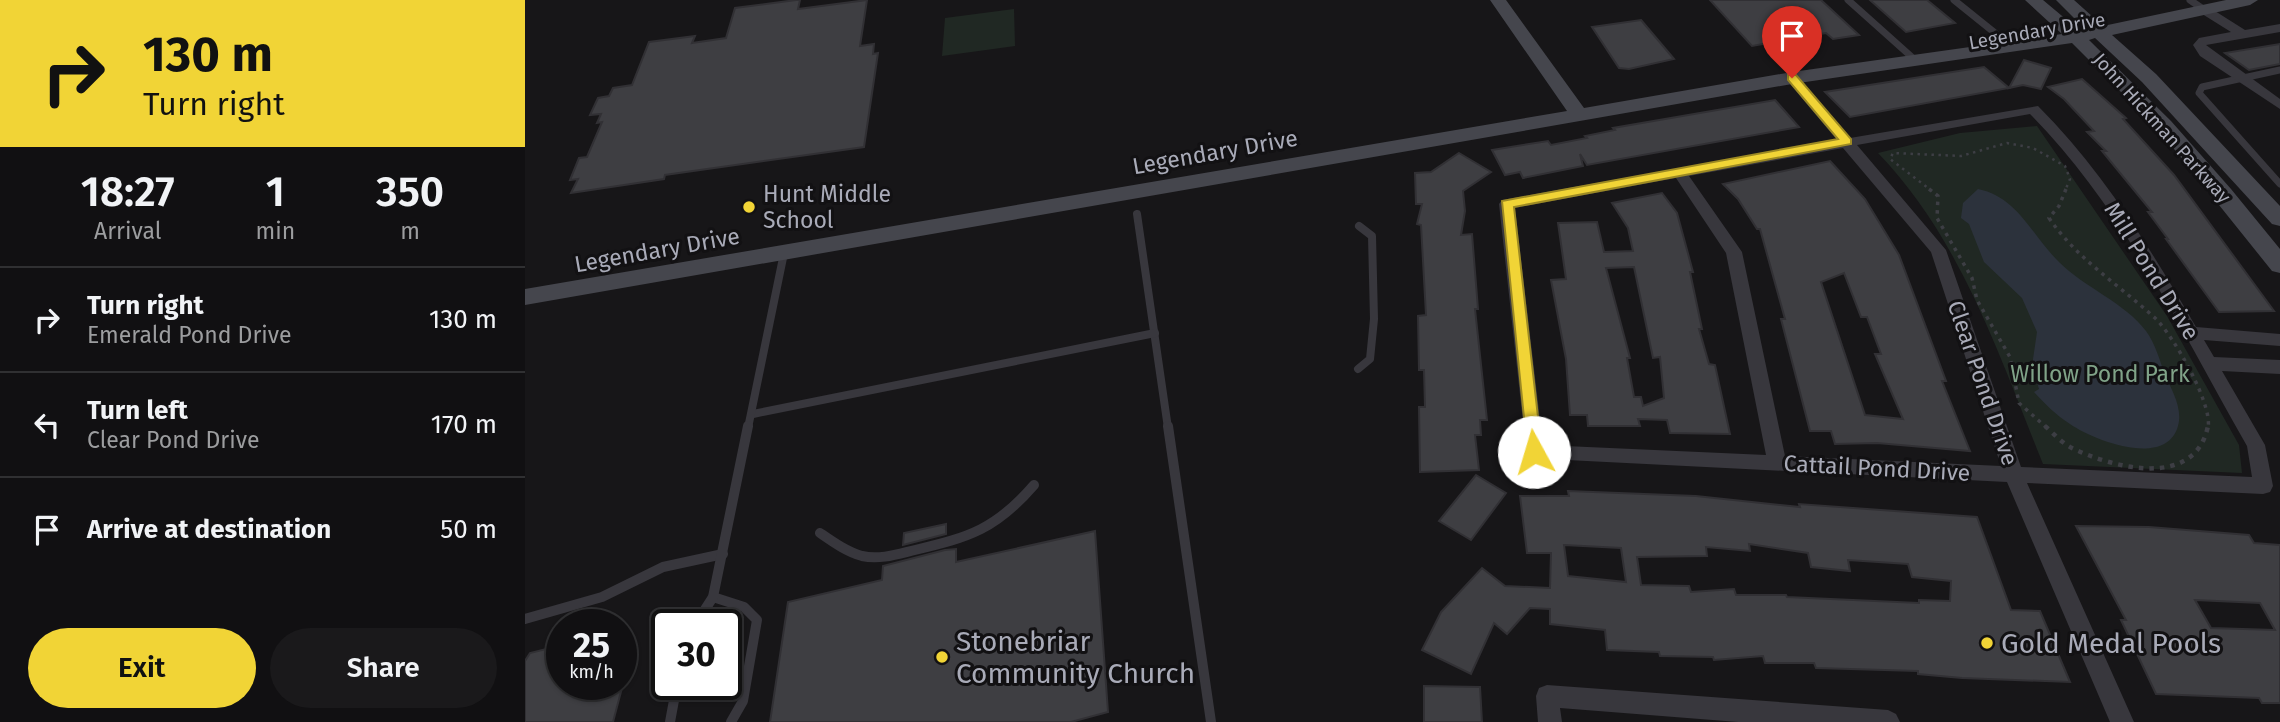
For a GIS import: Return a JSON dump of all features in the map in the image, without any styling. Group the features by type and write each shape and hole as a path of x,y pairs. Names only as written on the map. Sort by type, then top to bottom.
{"street":[{"path":"1498,0 1579,114"},
{"name":"John Hickman Parkway","path":"2033,0 2082,29 2200,130 2280,219"},
{"name":"John Hickman Parkway","path":"2064,0 2082,29 2200,165 2280,265"},
{"name":"Legendary Drive","path":"525,297 1579,114 1914,59 2082,29 2197,4 2250,0"},
{"path":"2197,4 2242,34"},
{"path":"2280,27 2203,41 2199,45 2203,52 2280,105"},
{"name":"Legendary Drive","path":"1914,59 1960,44 2082,29"},
{"name":"Clear Pond Drive","path":"1792,78 1938,250 2014,475 2122,722"},
{"name":"Mill Pond Drive","path":"1847,141 2033,109 2055,130 2131,229 2256,445 2263,486"},
{"path":"1777,464 1734,252 1679,173 1847,141"},
{"name":"Cattail Pond Drive","path":"1679,173 1507,204 1534,452 2263,486"},
{"path":"2192,333 2280,340"},
{"path":"2210,364 2280,367"},
{"path":"1550,722 1548,696 1888,722"}],"lane":[{"path":"1848,0 1914,59"},
{"path":"1954,0 2000,37"},
{"path":"2280,70 2201,87 2199,93 2280,184"},
{"path":"1137,214 1211,722"},
{"path":"1358,369 1371,359 1372,326 1372,236 1359,226"},
{"path":"705,609 713,597 723,554 784,253"},
{"path":"753,414 1155,333"},
{"path":"820,533 843,549 863,556 888,556 968,539 990,529 1012,512 1034,485"},
{"path":"525,619 602,597 663,567 723,554"},
{"path":"713,597 729,605 742,606 753,611 757,620 743,701 731,722"},
{"path":"670,722 674,700"}],"path":[{"path":"2007,143 2018,143 2065,166 2070,179 2059,206 2049,218 2066,243 2088,265 2157,320 2181,356 2204,400 2210,418 2205,442 2187,460 2158,469 2120,467 2068,446 2019,403 2010,357 1977,300 1972,278 1937,218 1938,195 1899,167 1891,159 1893,153 1931,157 1993,151 2007,143"}],"green space":[{"path":"1014,9 1015,46 942,56 945,18"},
{"name":"Willow Pond Park","path":"2037,126 2167,316 2239,445 2242,473 2043,464 1993,340 1955,260 1933,223 1878,153 1960,133"}],"shaded area":[{"path":"1978,189 2004,200 2059,262 2080,280 2116,303 2146,331 2178,406 2178,426 2171,439 2159,446 2145,448 2111,443 2070,424 2034,392 2039,389 2032,366 2037,332 2022,298 1984,262 1969,224 1961,218 1963,203"}],"building":[{"name":"Hunt Middle School","path":"800,0 798,9 867,0 860,46 874,44 873,54 878,53 864,147 665,175 664,179 571,193 578,179 570,180 579,158 587,157 602,122 597,123 601,114 590,115 598,98 609,96 613,88 632,85 649,42 695,36 692,43 726,38 735,8"},
{"path":"1710,0 1821,0 1859,35 1833,39 1826,33 1752,46"},
{"path":"1870,0 1927,0 1955,23 1906,32"},
{"path":"1641,20 1674,59 1629,69 1619,68 1592,27"},
{"path":"2280,44 2280,64 2249,70 2225,53"},
{"path":"2024,60 2051,68 2041,89 2023,85 2009,88"},
{"path":"1984,67 2009,88 1850,117 1825,92"},
{"path":"2082,79 2126,118 2123,119 2174,175 2274,311 2219,312 2148,212 2152,212 2102,151 2106,151 2087,132 2094,131 2064,99 2048,87"},
{"path":"1775,100 1799,127 1587,165 1580,154 1583,166 1523,178 1520,172 1505,175 1492,150 1548,141 1551,145 1615,130 1613,128"},
{"path":"1459,153 1491,172 1463,191 1465,211 1461,235 1472,234 1478,309 1475,309 1487,420 1480,420 1481,435 1475,435 1479,470 1420,472 1419,407 1425,407 1424,370 1419,370 1418,316 1426,315 1421,225 1417,224 1422,204 1416,204 1415,173 1431,172"},
{"path":"1830,161 1865,199 1899,255 1946,381 1942,381 1970,451 1877,443 1835,444 1831,431 1810,431 1781,319 1785,319 1760,229 1757,229 1738,199 1723,184","holes":["1844,273 1861,317 1867,317 1881,354 1875,354 1903,419 1865,415 1821,282"]},
{"path":"1662,193 1677,213 1693,272 1690,272 1702,329 1699,329 1709,364 1715,365 1730,434 1670,433 1667,420 1638,419 1640,426 1588,426 1587,415 1570,415 1566,359 1551,280 1566,279 1558,223 1597,222 1604,252 1633,251 1628,228 1612,203","holes":["1634,267 1653,358 1660,357 1664,398 1643,406 1641,397 1634,397 1627,358 1630,358 1606,268"]},
{"path":"1476,475 1506,493 1471,540 1439,521"},
{"path":"1568,491 1696,496 1800,507 1799,504 1977,517 2011,610 2040,611 2070,682 1962,678 1918,674 1918,671 1816,668 1814,663 1765,663 1763,656 1714,660 1713,657 1660,656 1659,652 1607,650 1605,630 1550,624 1550,609 1530,608 1507,634 1494,623 1471,674 1422,650 1441,612 1482,568 1505,586 1550,588 1551,553 1527,553 1520,496 1569,496","holes":["1749,544 1808,553 1811,567 1850,571 1848,560 1908,564 1912,577 1951,581 1950,601 1919,600 1919,603 1786,595 1736,595 1734,589 1691,592 1689,586 1641,585 1637,557 1707,556 1706,547 1750,551","1564,545 1621,548 1626,582 1568,576"]},
{"path":"946,524 946,534 903,545 904,533"},
{"path":"2076,526 2149,527 2249,535 2254,543 2280,545 2280,703 2262,703 2259,698 2156,694 2121,620 2126,620","holes":["2195,600 2260,603 2275,630 2211,628"]},
{"name":"Stonebriar Community Church","path":"1095,531 1108,712 1071,722 770,722 788,602 882,580 883,566 945,550 956,549 956,562"},
{"path":"546,649 546,700 619,700 613,722 525,722 525,661 530,653"},
{"path":"1424,686 1480,687 1482,722 1424,722"}],"place":[{"name":"Hunt Middle School","path":"749,207"},
{"name":"Gold Medal Pools","path":"1987,643"},
{"name":"Stonebriar Community Church","path":"942,657"}],"route":[{"path":"1534,452 1507,204 1847,141 1792,78"}]}
